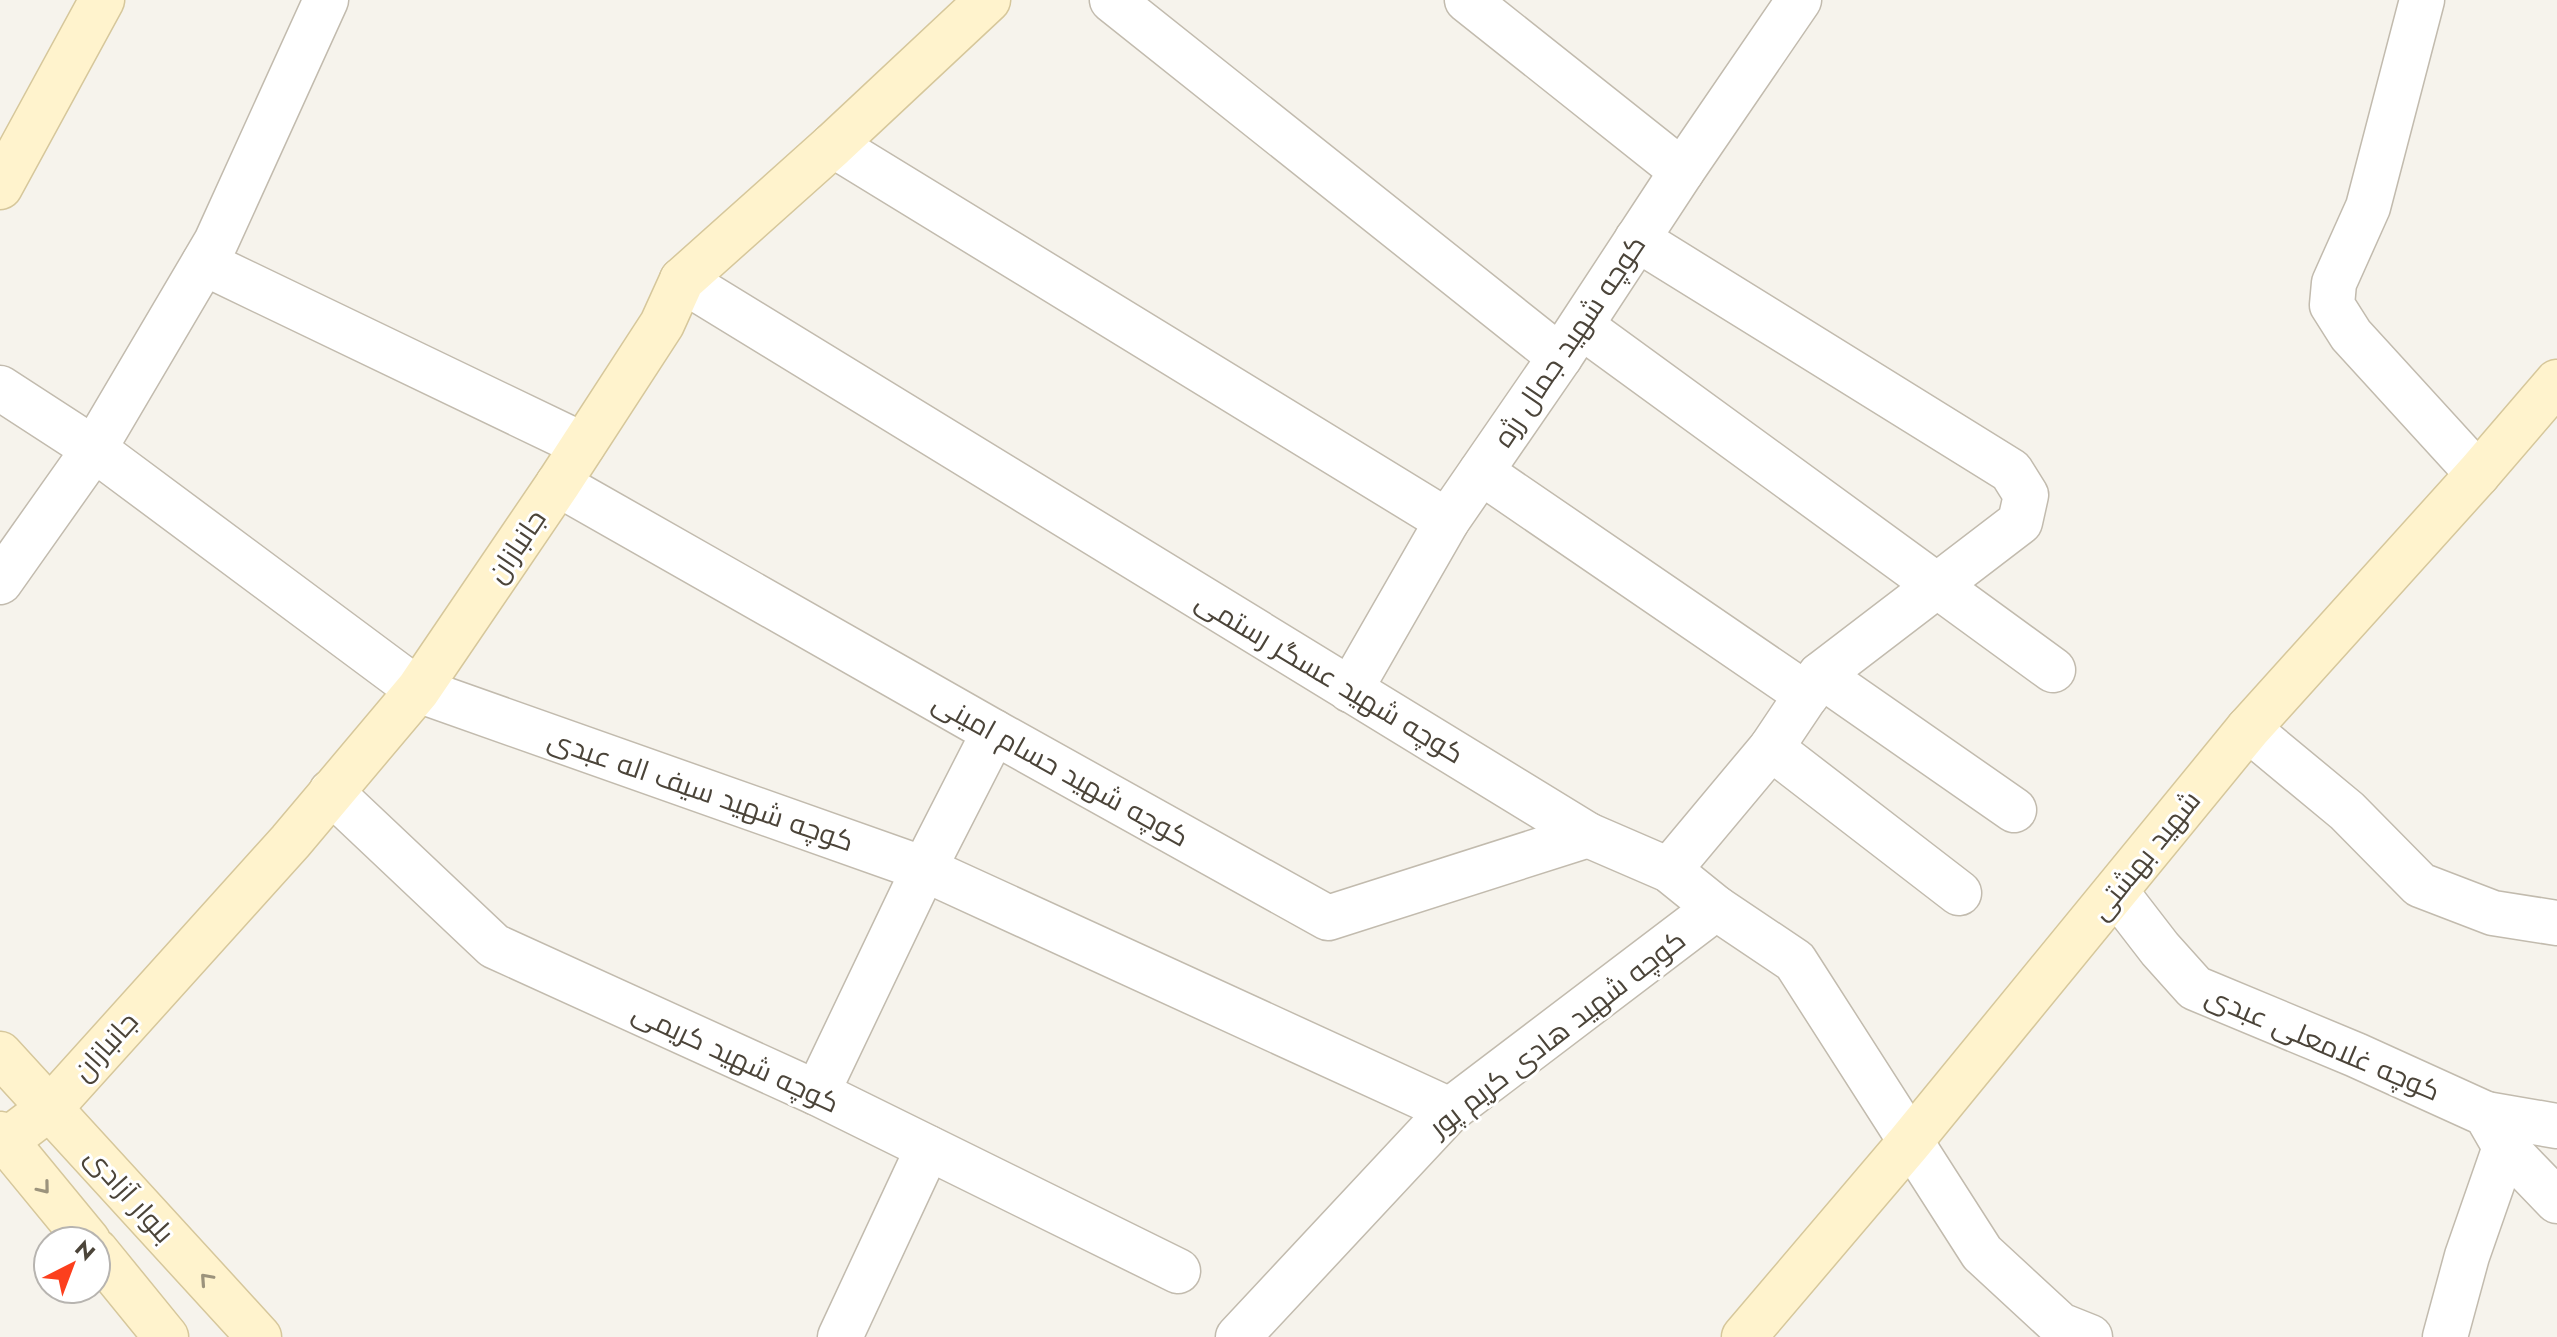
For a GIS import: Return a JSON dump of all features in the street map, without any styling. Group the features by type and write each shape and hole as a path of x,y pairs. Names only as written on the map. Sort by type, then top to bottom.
{"street":[{"path":"0,187 102,0"},
{"path":"0,582 94,449 204,263 223,228 326,0"},
{"name":"جانبازان","path":"3,1138 51,1107 290,842 418,690 662,324 682,280 988,0"},
{"path":"1112,0 1571,342 1936,586 2053,670"},
{"path":"1467,0 1682,171"},
{"name":"کوچه شهید جمال رژه","path":"1350,690 1447,521 1571,342 1682,171 1799,0"},
{"path":"2422,0 2368,207 2334,283 2332,305 2351,335 2478,474"},
{"path":"833,145 1447,521"},
{"path":"1637,239 2011,471 2026,495 2020,522 1813,685 1771,748 1669,870"},
{"path":"204,263 583,445"},
{"name":"کوچه شهید عسگر رستمی","path":"682,280 1588,835 1669,870 1716,908 1795,961 1982,1253 2068,1333"},
{"name":"شهید بهشتی","path":"1744,1337 1909,1143 2248,729 2557,382"},
{"name":"کوچه شهید سیف اله عبدی","path":"0,388 94,449 418,690 924,869 1450,1110"},
{"path":"1481,472 2014,810"},
{"name":"کوچه شهید حسام امینی","path":"558,484 1328,918 1588,835"},
{"path":"2248,729 2347,811 2420,885 2493,913 2557,923"},
{"path":"817,1093 924,869 994,732"},
{"path":"1771,748 1959,893"},
{"name":"کوچه شهید کریمی","path":"331,792 494,946 817,1093 1178,1271"},
{"name":"کوچه غلامعلی عبدی","path":"2116,892 2195,988 2356,1055 2496,1131"},
{"name":"کوچه شهید هادی کریم پور","path":"1238,1337 1450,1110 1716,908"},
{"name":"بلوار آزادی","path":"0,1054 259,1337"},
{"path":"2496,1131 2557,1126"},
{"path":"2496,1131 2557,1201"},
{"path":"2445,1337 2496,1131"},
{"path":"3,1138 75,1225"},
{"path":"840,1337 928,1148"},
{"path":"112,1271 166,1337"}]}
